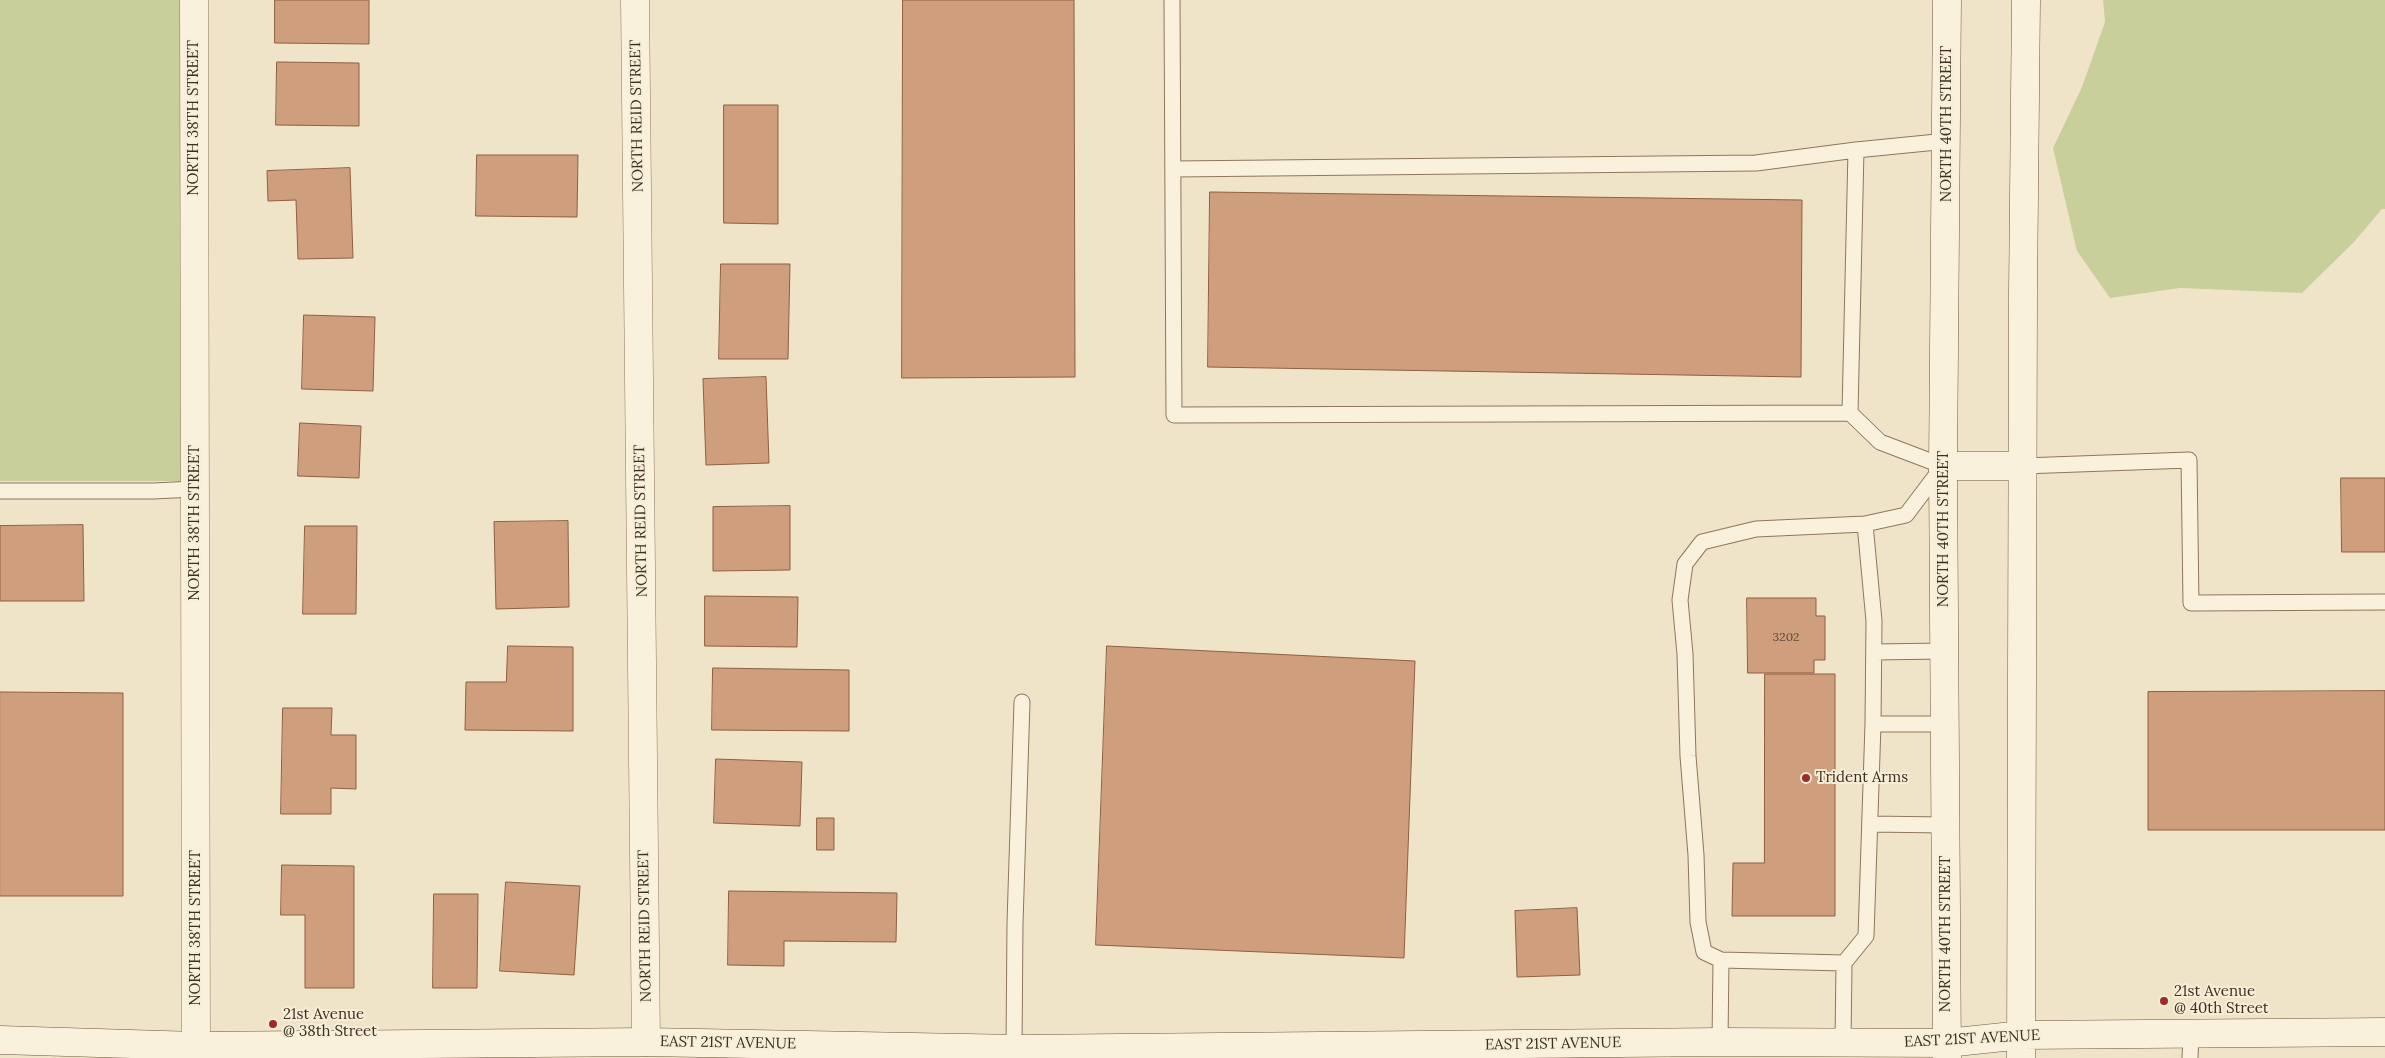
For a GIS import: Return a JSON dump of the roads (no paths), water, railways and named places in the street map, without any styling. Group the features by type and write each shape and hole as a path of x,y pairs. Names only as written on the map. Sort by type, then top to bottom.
{"street":[{"name":"NORTH 38TH STREET","path":"194,0 196,1046"},
{"name":"NORTH REID STREET","path":"635,0 646,1042"},
{"name":"NORTH 40TH STREET","path":"1947,0 1943,466 1947,1051"},
{"path":"2022,1046 2026,0"},
{"path":"1943,466 2023,466"},
{"name":"EAST 21ST AVENUE","path":"0,1040 196,1046 278,1052 646,1042 1018,1052 1720,1042 1843,1044 1947,1051 2022,1046 2191,1046 2385,1032"}],"lane":[{"path":"1172,0 1174,415 1850,413 1880,442 1943,466 1906,515 1865,524 1747,531 1702,542 1685,564 1680,600 1685,654 1688,756 1696,855 1698,922 1704,952 1721,960 1844,963"},
{"path":"1174,169 1756,163 1947,141"},
{"path":"1850,413 1856,150"},
{"path":"2023,466 2188,460 2191,603 2385,602"},
{"path":"0,491 153,491 195,489"},
{"path":"1843,1044 1844,963 1866,936 1873,724 1874,621 1865,524"},
{"path":"1874,652 1944,651"},
{"path":"1018,1052 1015,923 1022,702"},
{"path":"1873,724 1945,724"},
{"path":"1870,824 1945,825"},
{"path":"1720,1042 1721,960"}],"place":[{"name":"Trident Arms","path":"1806,778"},
{"name":"21st Avenue @ 40th Street","path":"2164,1001"},
{"name":"21st Avenue @ 38th Street","path":"273,1024"}]}
